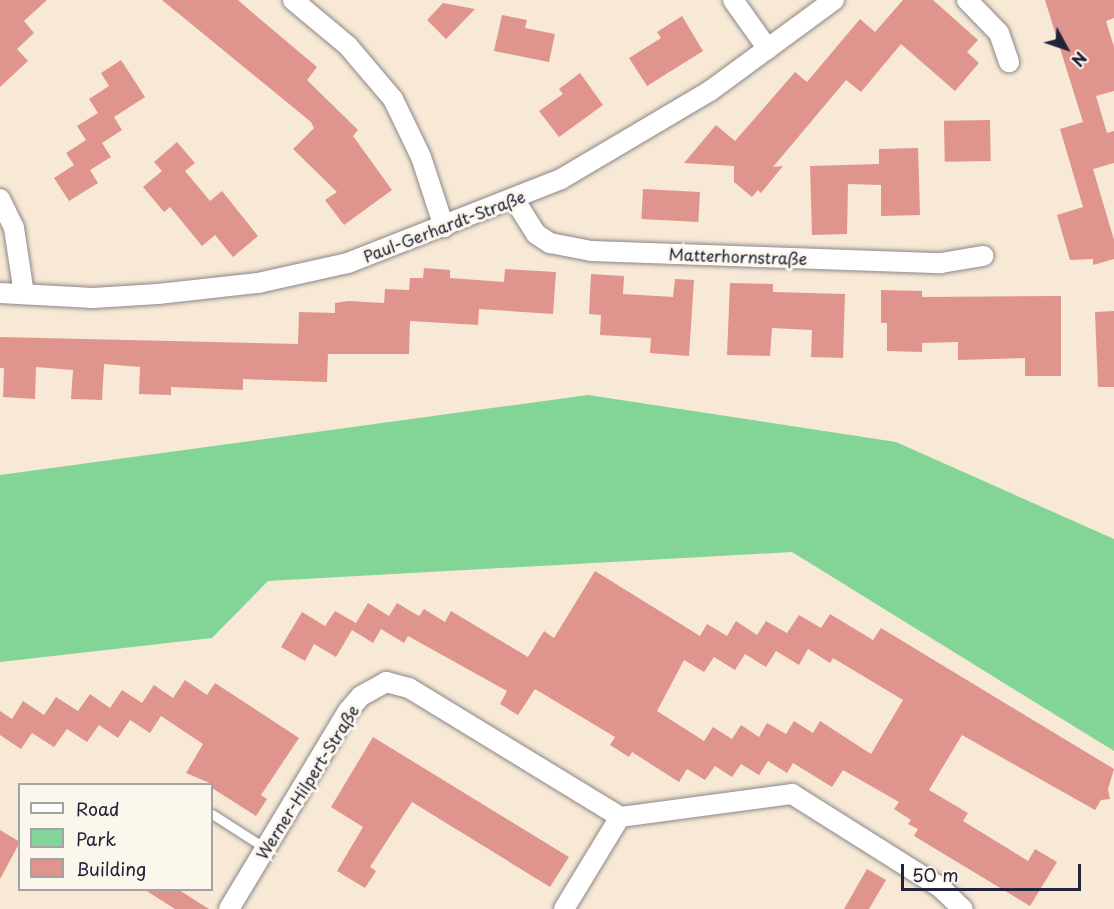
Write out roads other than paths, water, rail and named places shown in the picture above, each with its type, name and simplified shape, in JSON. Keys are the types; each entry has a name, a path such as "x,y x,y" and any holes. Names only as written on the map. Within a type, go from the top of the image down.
{"street":[{"path":"293,0 348,46 393,99 421,157 444,227"},
{"path":"734,0 768,50"},
{"name":"Paul-Gerhardt-Straße","path":"0,294 93,298 258,283 348,263 561,179 647,131 768,50 834,0"},
{"path":"967,0 999,33 1009,62"},
{"path":"0,199 14,228 24,294"},
{"name":"Matterhornstraße","path":"514,199 536,234 550,243 591,251 941,263 983,256"},
{"name":"Werner-Hilpert-Straße","path":"229,909 348,711 361,696 386,682 410,688 620,817"},
{"path":"564,909 620,817 792,794 941,888 963,909"}],"lane":[{"path":"213,815 265,848"}]}
